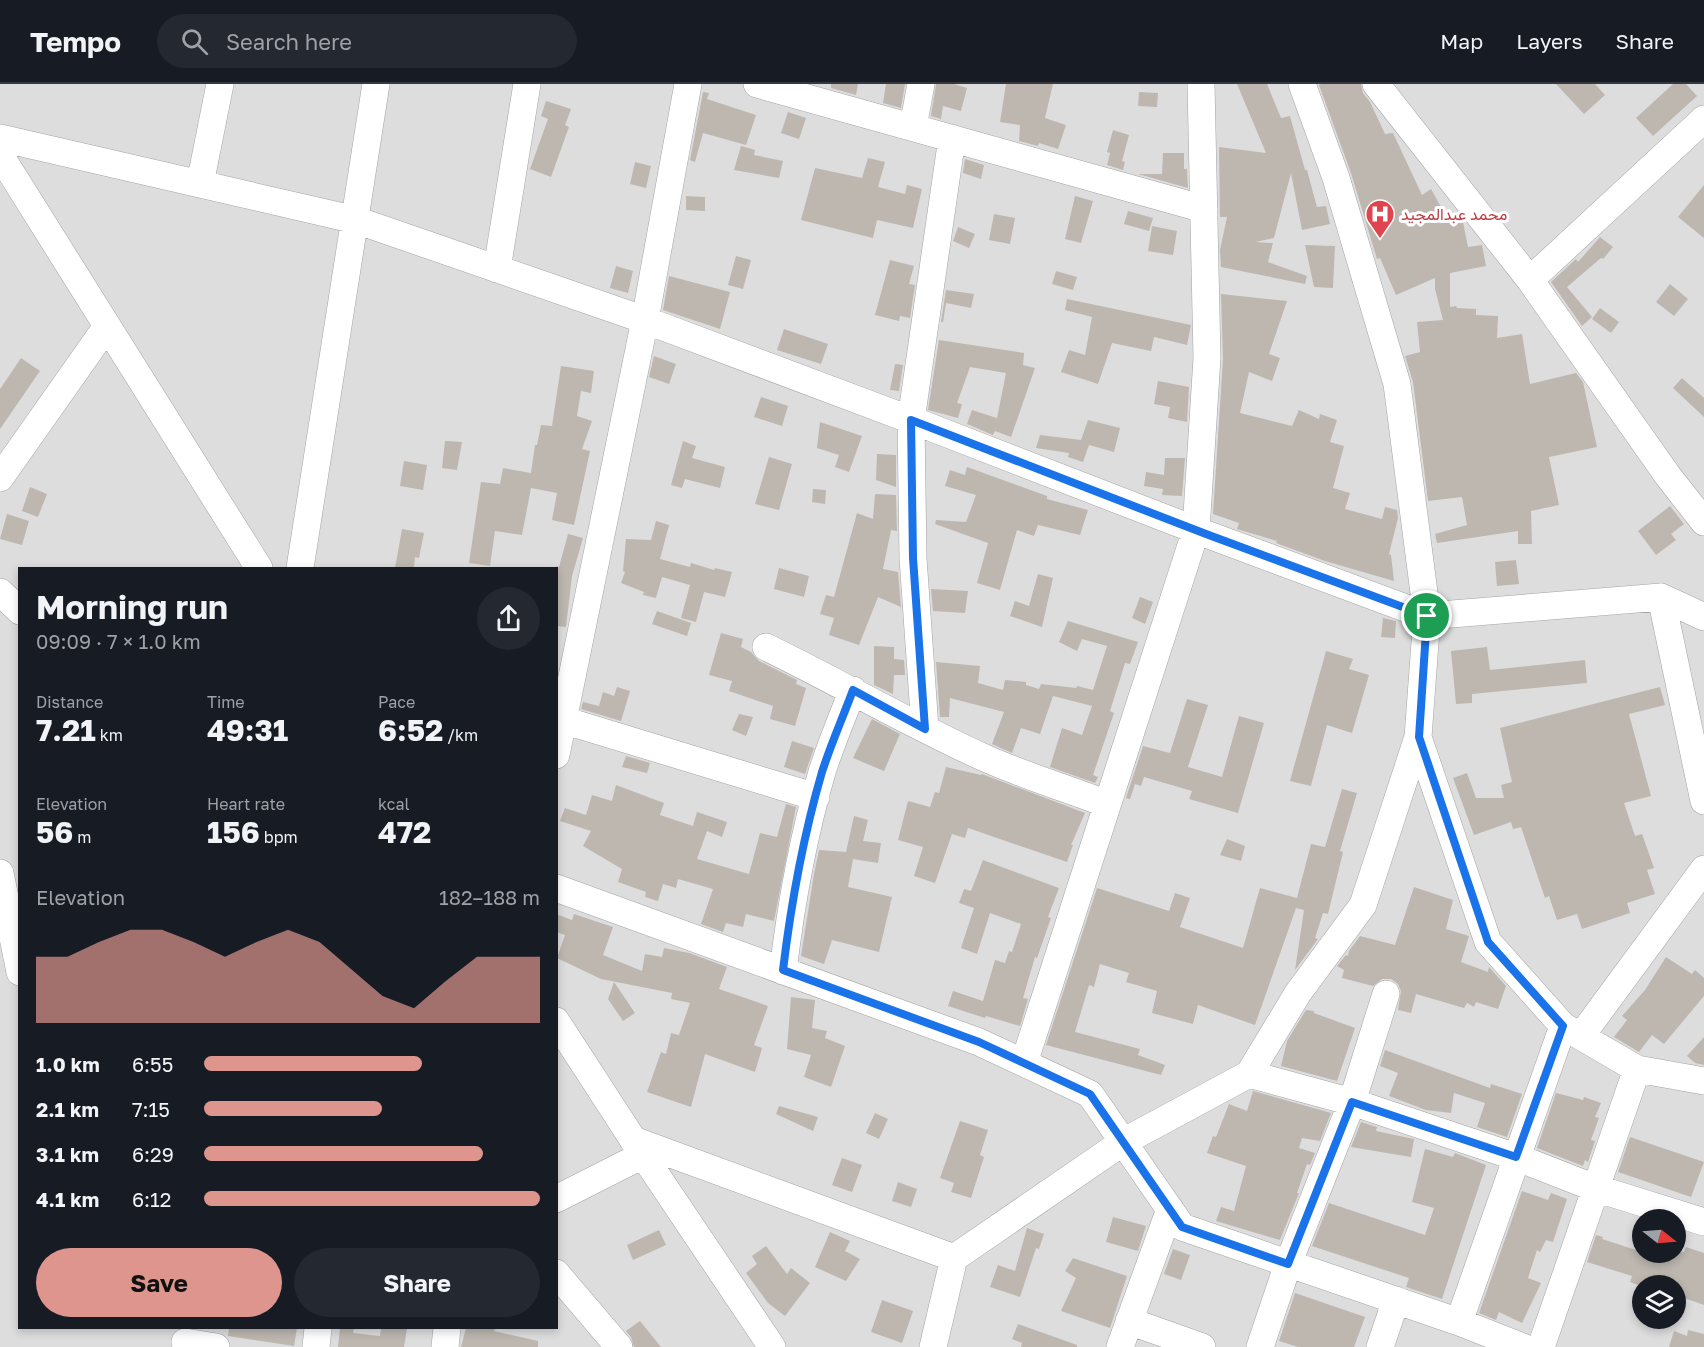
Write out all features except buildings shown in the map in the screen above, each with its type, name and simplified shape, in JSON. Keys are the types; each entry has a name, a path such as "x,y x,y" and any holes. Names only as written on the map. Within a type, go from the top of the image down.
{"street":[{"path":"200,184 219,84"},
{"path":"300,567 376,84"},
{"path":"496,269 527,84"},
{"path":"558,745 645,320 688,84"},
{"path":"758,84 1204,208"},
{"path":"913,127 921,84"},
{"path":"1024,1063 1196,530 1207,358 1201,84"},
{"path":"1376,84 1530,280 1668,476 1704,522"},
{"path":"933,1347 954,1258 1123,1142 1249,1074 1298,993 1363,905 1419,737 1427,616 1397,384 1335,178 1304,85"},
{"path":"1530,280 1704,119"},
{"path":"0,138 356,220 645,320 1427,616 1661,597 1704,617"},
{"path":"925,729 913,558 911,420 952,138"},
{"path":"0,155 258,567"},
{"path":"0,478 107,326"},
{"path":"0,592 18,609"},
{"path":"1661,597 1704,801"},
{"path":"766,647 988,759 1107,804"},
{"path":"783,970 790,913 822,771 853,690"},
{"path":"563,720 816,797"},
{"path":"1419,737 1488,942 1572,1031 1637,1069 1704,1081"},
{"path":"1458,1322 1516,1157 1572,1031 1704,869"},
{"path":"0,873 18,962"},
{"path":"558,889 979,1042 1090,1094 1182,1227 1396,1300 1522,1347"},
{"path":"1260,1347 1288,1264 1352,1102 1386,994"},
{"path":"558,1024 772,1347"},
{"path":"1541,1347 1637,1069"},
{"path":"1249,1074 1352,1102 1516,1157 1595,1188 1704,1222"},
{"path":"558,1198 638,1148"},
{"path":"638,1148 954,1258"},
{"path":"1120,1347 1170,1209"},
{"path":"558,1275 619,1347"},
{"path":"1380,1347 1396,1300"},
{"path":"1129,1322 1202,1347"},
{"path":"316,1347 318,1329"},
{"path":"445,1347 447,1329"},
{"path":"185,1339 216,1347"}],"shaded area":[{"path":"0,84 1704,84 1704,1347 0,1347"}],"place":[{"name":"محمد عبدالمجيد","path":"1380,240"}],"route":[{"path":"911,420 1206,534 1427,616 1419,737 1488,942 1563,1026 1516,1157 1352,1102 1288,1264 1182,1227 1090,1094 979,1042 783,970 790,913 822,771 853,690 925,729 913,558 911,420"}]}
